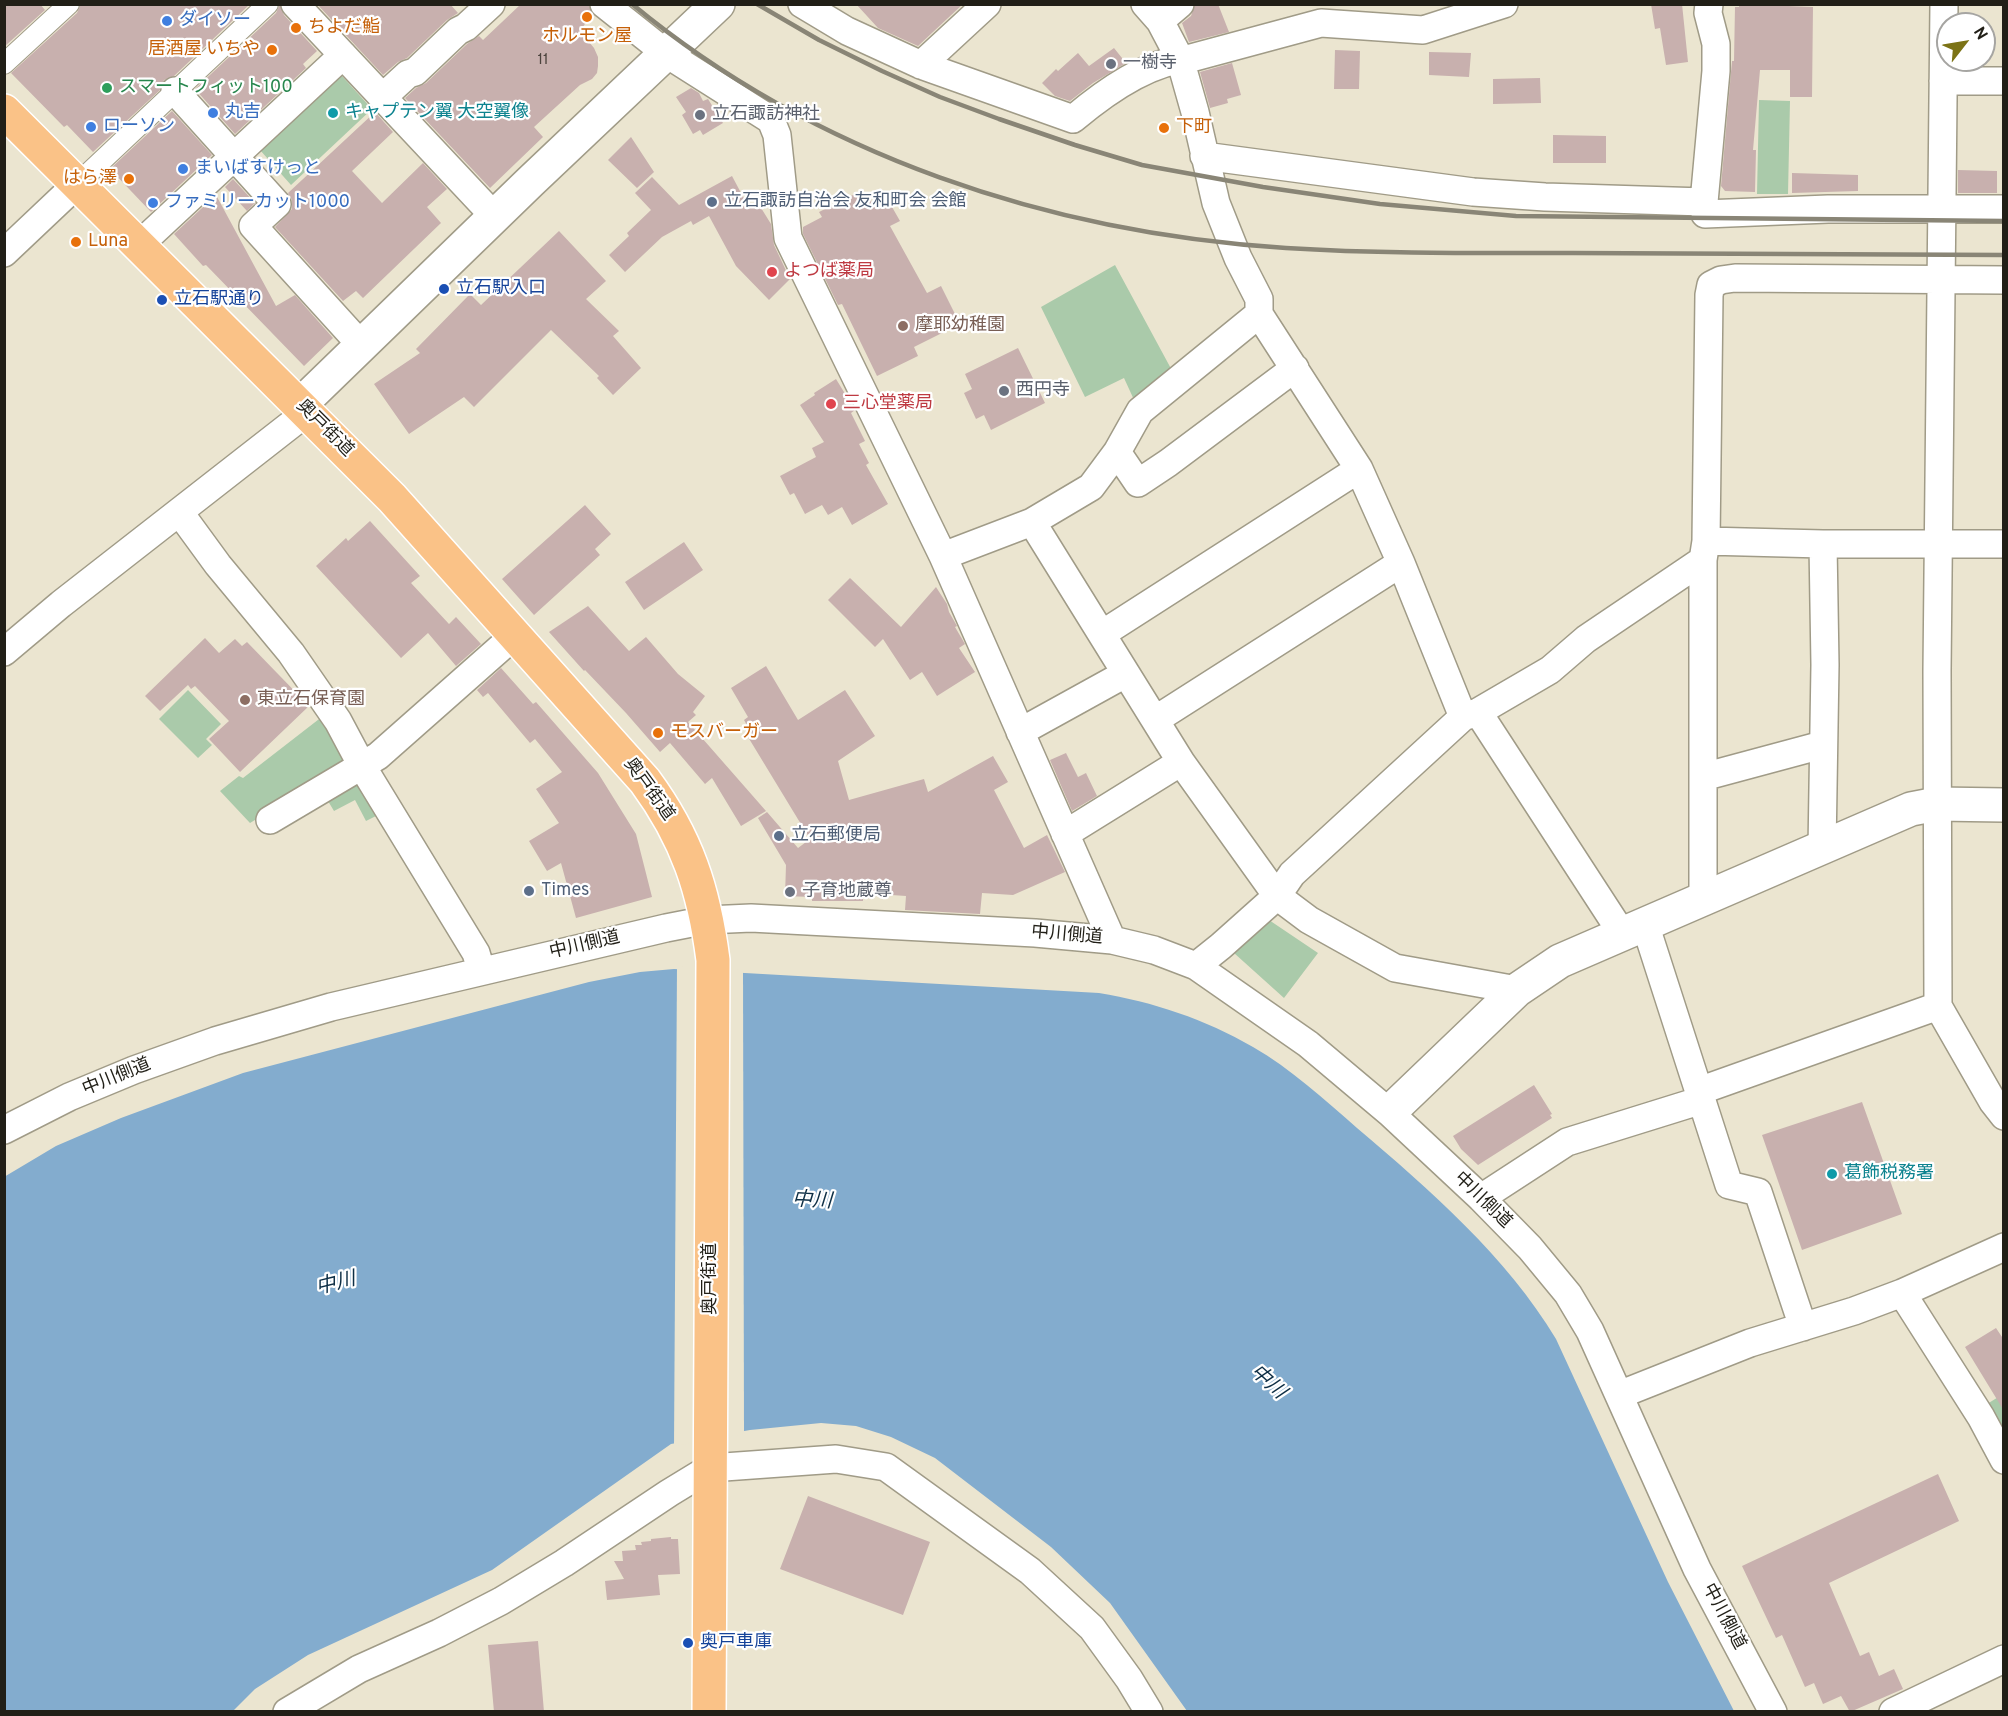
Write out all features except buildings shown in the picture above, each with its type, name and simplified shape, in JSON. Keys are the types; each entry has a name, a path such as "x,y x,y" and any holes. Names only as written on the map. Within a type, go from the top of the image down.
{"main road":[{"name":"奥戸街道","path":"4,111 392,498 645,781 682,842 700,888 713,960 709,1712"}],"street":[{"path":"4,64 69,4"},
{"path":"4,253 268,4"},
{"path":"295,4 495,217"},
{"path":"383,97 408,74 415,72 490,4"},
{"path":"604,4 667,54 771,120 777,135 788,238 943,556 1112,940"},
{"path":"4,652 61,604 180,513 304,409 362,346 718,4"},
{"path":"802,4 847,31 921,65 1072,119 1105,93 1170,60 1191,58 1321,23 1424,30 1475,9 1504,4"},
{"path":"921,65 987,4"},
{"path":"1704,208 1716,71 1716,44 1708,4"},
{"path":"1944,4 1936,804 1938,1006 1993,1102 2004,1116"},
{"path":"1161,10 1180,59 1216,203 1238,258 1259,299 1259,314 1359,469 1470,715 1634,929 1701,1095 1729,1185 1758,1192 1803,1327"},
{"path":"139,245 343,54"},
{"path":"1943,81 2004,81"},
{"path":"175,91 278,204 253,226 362,346"},
{"path":"1204,156 1473,192 1704,208 2004,209"},
{"path":"1703,900 1708,314 1711,285 1721,280 1735,278 2004,280"},
{"path":"943,556 1032,522 1092,487 1117,452 1140,411 1259,314"},
{"path":"1117,452 1138,483 1295,368"},
{"path":"1102,634 1359,469"},
{"path":"180,513 218,565 291,653 338,721 362,766 476,953 482,970"},
{"path":"1032,522 1181,762 1277,896 1310,920 1395,968 1517,990"},
{"path":"1196,966 1277,896 1292,874 1470,715 1550,670 1586,639 1705,551 1823,544 2004,544"},
{"path":"1822,849 1825,665 1823,544"},
{"path":"1155,720 1401,563"},
{"path":"270,820 378,756 515,635"},
{"path":"1020,732 1125,674"},
{"path":"1703,777 1822,745"},
{"path":"1065,834 1181,762"},
{"path":"1394,1109 1517,990 1560,962 1911,809 1936,804 2004,805"},
{"name":"中川側道","path":"4,1130 69,1097 134,1070 215,1041 332,1006 707,920 751,918 1035,933 1112,940 1154,950 1196,966 1308,1044 1394,1109 1530,1248 1568,1294 1590,1331 1697,1569 1773,1712"},
{"path":"1481,1198 1567,1142 1701,1095 1938,1006"},
{"path":"1619,1395 1750,1343 1902,1293 2004,1247"},
{"path":"1902,1293 1981,1417 2004,1461"},
{"path":"287,1712 359,1669 439,1633 501,1601 564,1563 669,1493 710,1462 815,1459 836,1459 886,1467 1030,1571 1092,1628 1129,1679 1149,1712"},
{"path":"1893,1712 2004,1659"}],"green space":[{"path":"341,75 372,109 291,185 260,150"},
{"path":"1759,100 1790,101 1788,194 1757,194"},
{"path":"1115,265 1175,376 1135,402 1124,378 1085,397 1041,307"},
{"path":"188,690 221,724 206,739 212,745 198,758 159,719"},
{"path":"323,716 347,758 345,765 250,823 220,791 239,776 243,778"},
{"path":"357,785 364,786 380,814 366,821 355,800 334,811 328,801"},
{"path":"1269,920 1318,953 1284,998 1234,953"},
{"path":"2003,1394 2003,1440 1984,1406"}],"water":[{"name":"中川","path":"674,969 1099,993 1139,1001 1197,1020 1235,1037 1281,1065 1320,1095 1439,1200 1490,1252 1536,1309 1556,1339 1668,1582 1734,1711 1187,1711 1110,1603 1051,1547 935,1458 891,1437 856,1426 821,1423 750,1430 671,1444 492,1570 308,1655 255,1689 233,1711 5,1711 4,1177 56,1146 121,1118 243,1073 589,982 640,972"}],"pier":[{"path":"677,966 743,970 744,1434 674,1446"}],"railway":[{"path":"632,4 703,58 779,104 858,144 940,177 1024,204 1110,225 1198,239 1286,248 1358,251 2004,255"},
{"path":"757,4 819,40 882,71 940,97 999,119 1142,165 1263,187 1380,204 1516,216 2004,221"}],"place":[{"name":"ホルモン屋","path":"587,17"},
{"name":"ダイソー","path":"167,21"},
{"name":"ちよだ鮨","path":"296,28"},
{"name":"居酒屋 いちや","path":"272,50"},
{"name":"一樹寺","path":"1111,64"},
{"name":"スマートフィット100","path":"107,88"},
{"name":"丸吉","path":"213,113"},
{"name":"キャプテン翼 大空翼像","path":"333,113"},
{"name":"立石諏訪神社","path":"700,115"},
{"name":"ローソン","path":"91,127"},
{"name":"下町","path":"1164,128"},
{"name":"まいばすけっと","path":"183,169"},
{"name":"はら澤","path":"129,179"},
{"name":"立石諏訪自治会 友和町会 会館","path":"712,202"},
{"name":"ファミリーカット1000","path":"153,203"},
{"name":"Luna","path":"76,242"},
{"name":"よつば薬局","path":"772,272"},
{"name":"立石駅入口","path":"444,289"},
{"name":"立石駅通り","path":"162,300"},
{"name":"摩耶幼稚園","path":"903,326"},
{"name":"西円寺","path":"1004,391"},
{"name":"三心堂薬局","path":"831,404"},
{"name":"東立石保育園","path":"245,700"},
{"name":"モスバーガー","path":"658,733"},
{"name":"立石郵便局","path":"779,836"},
{"name":"Times","path":"529,891"},
{"name":"子育地蔵尊","path":"790,892"},
{"name":"葛飾税務署","path":"1832,1174"},
{"name":"奥戸車庫","path":"688,1643"}]}
